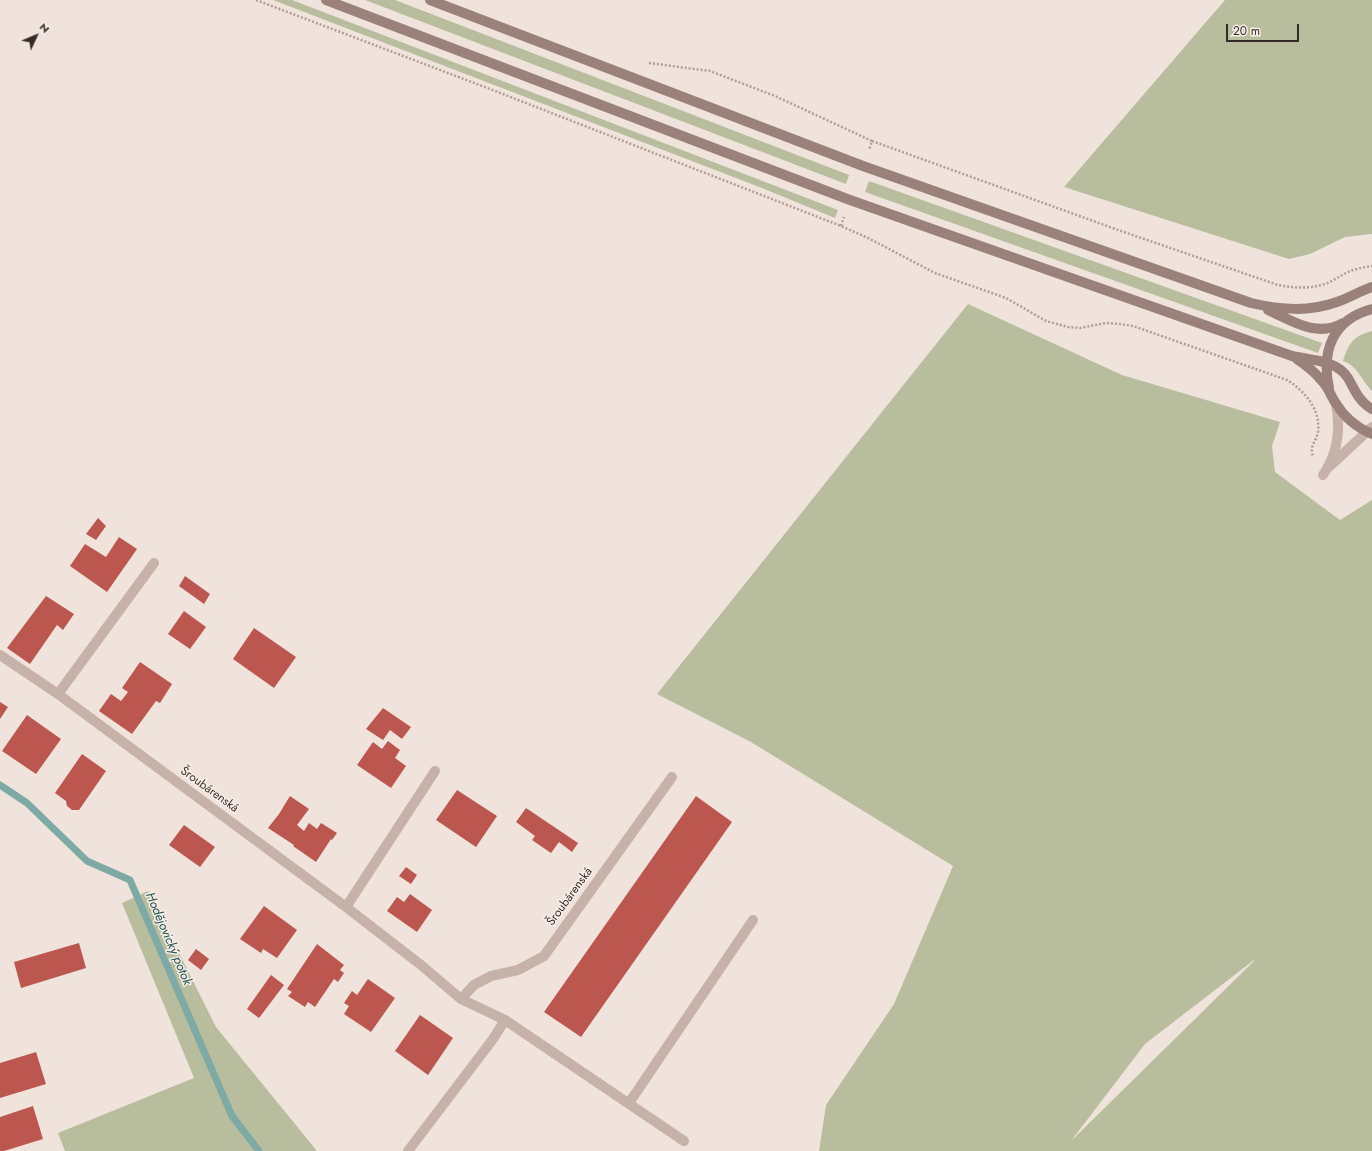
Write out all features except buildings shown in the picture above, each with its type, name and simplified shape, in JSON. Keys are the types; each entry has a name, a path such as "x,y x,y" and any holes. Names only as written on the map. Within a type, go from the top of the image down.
{"main road":[{"path":"326,0 850,200 1292,356 1335,366 1348,377 1355,393 1372,410"},
{"path":"430,0 863,166 1251,303 1270,308 1289,310 1308,309 1339,301 1372,287"},
{"path":"1251,303 1305,328 1316,329 1327,329 1360,313 1372,309"},
{"path":"1330,392 1326,363 1328,349 1333,337 1340,327 1349,319"},
{"path":"1292,356 1323,382 1345,416 1356,426 1370,431"}],"street":[{"path":"1325,472 1336,449 1339,435 1339,420 1336,404"},
{"path":"1325,472 1370,431"},
{"path":"58,694 154,563"},
{"name":"Šroubárenská","path":"0,655 58,694 346,907 421,965 461,999 505,1020 684,1141"},
{"path":"346,907 435,771"},
{"name":"Šroubárenská","path":"461,999 474,986 491,976 518,970 544,956 672,777"},
{"path":"628,1103 753,920"},
{"path":"408,1151 493,1039 505,1020"}],"path":[{"path":"256,0 505,94 841,226 868,238 935,273 1006,298 1046,321 1068,327 1080,328 1106,323 1133,326 1287,380 1304,392 1315,411 1318,422 1318,433 1312,446 1312,452 1313,456 1325,472"},
{"path":"872,141 1121,231 1278,285 1295,288 1312,286 1331,281 1353,271 1372,266"}],"green space":[{"path":"273,0 292,0 838,210 835,218 762,188"},
{"path":"365,0 395,0 849,175 846,184"},
{"path":"1225,0 1372,0 1372,234 1345,237 1310,254 1289,259 1064,187"},
{"path":"869,181 1322,343 1318,353 865,192"},
{"path":"968,304 1122,375 1280,422 1272,446 1275,472 1340,520 1372,500 1372,1151 819,1151 826,1105 894,1004 953,866 751,742 657,694","holes":["1254,961 1071,1141 1145,1044"]},
{"path":"1372,331 1372,391 1356,370 1348,363 1343,361 1347,349 1353,341 1360,335"},
{"path":"148,891 216,1027 317,1151 65,1151 58,1133 194,1078 122,903"}],"waterway":[{"name":"Hodějovický potok","path":"0,785 27,803 87,861 130,880 232,1116 259,1151"}]}
